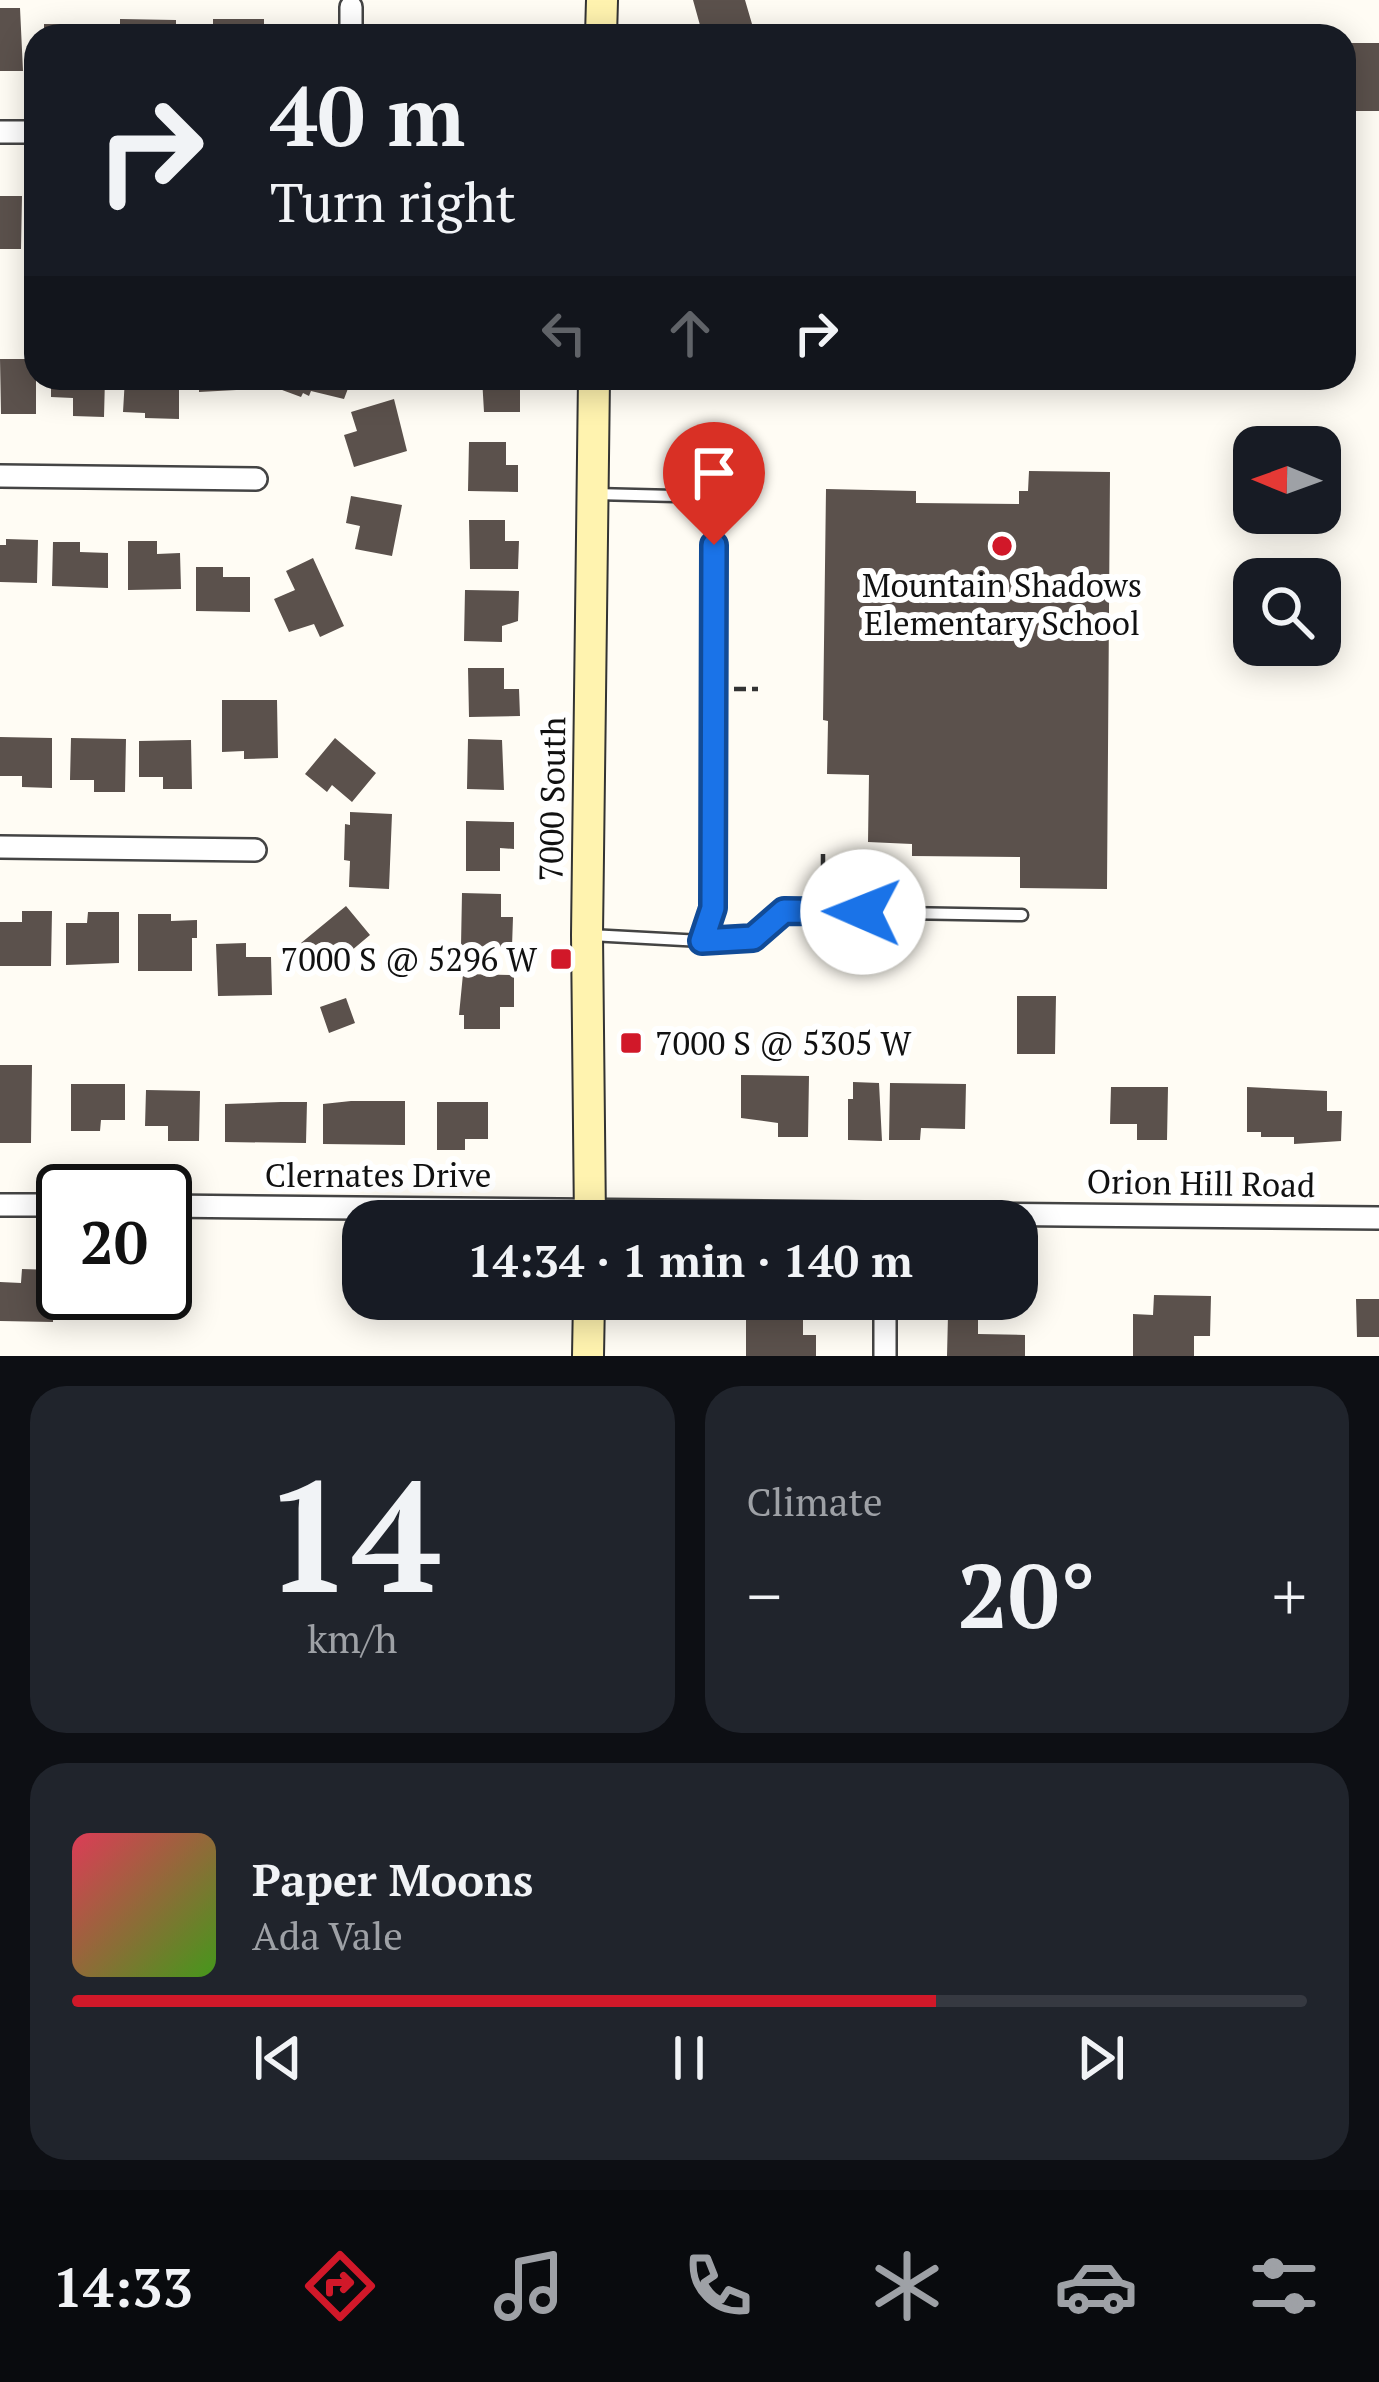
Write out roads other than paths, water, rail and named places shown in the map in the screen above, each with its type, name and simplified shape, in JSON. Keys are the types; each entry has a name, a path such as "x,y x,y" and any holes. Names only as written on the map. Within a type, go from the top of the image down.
{"street":[{"path":"351,24 352,7"},
{"name":"7000 South","path":"590,1200 586,934 594,390"},
{"path":"0,476 256,479"},
{"path":"0,847 255,850"},
{"path":"0,1204 36,1205"},
{"name":"Clernates Drive","path":"192,1207 342,1210"},
{"name":"Orion Hill Road","path":"1038,1218 1379,1219"},
{"path":"588,1356 589,1320"},
{"path":"885,1320 885,1356"}],"lane":[{"path":"592,494 715,497 713,908 702,941"},
{"path":"586,934 702,941 753,938 784,911 1022,915"}],"place":[{"name":"Mountain Shadows Elementary School","path":"1002,546"},
{"name":"7000 S @ 5296 W","path":"561,959"},
{"name":"7000 S @ 5305 W","path":"631,1043"}]}
